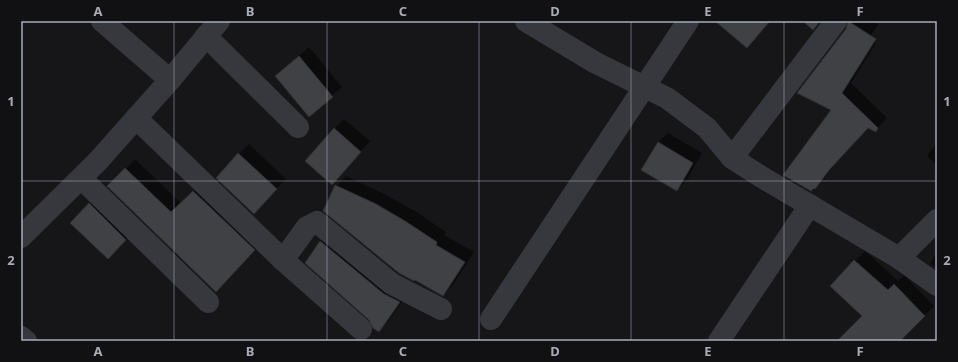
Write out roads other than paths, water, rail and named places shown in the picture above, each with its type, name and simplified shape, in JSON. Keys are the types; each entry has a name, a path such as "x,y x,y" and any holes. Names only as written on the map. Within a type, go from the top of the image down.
{"street":[{"path":"102,21 170,80"},
{"path":"526,21 596,63 667,98 707,128 732,158 899,258 937,285"},
{"path":"490,319 688,21"},
{"path":"732,158 836,21"},
{"path":"21,237 81,178 170,80 213,29 298,127"},
{"path":"136,118 283,260 361,329"},
{"path":"81,178 208,302"},
{"path":"719,341 810,205"},
{"path":"899,258 937,220"},
{"path":"283,260 307,228 317,222 392,284 441,309"},
{"path":"21,337 26,341"}]}
